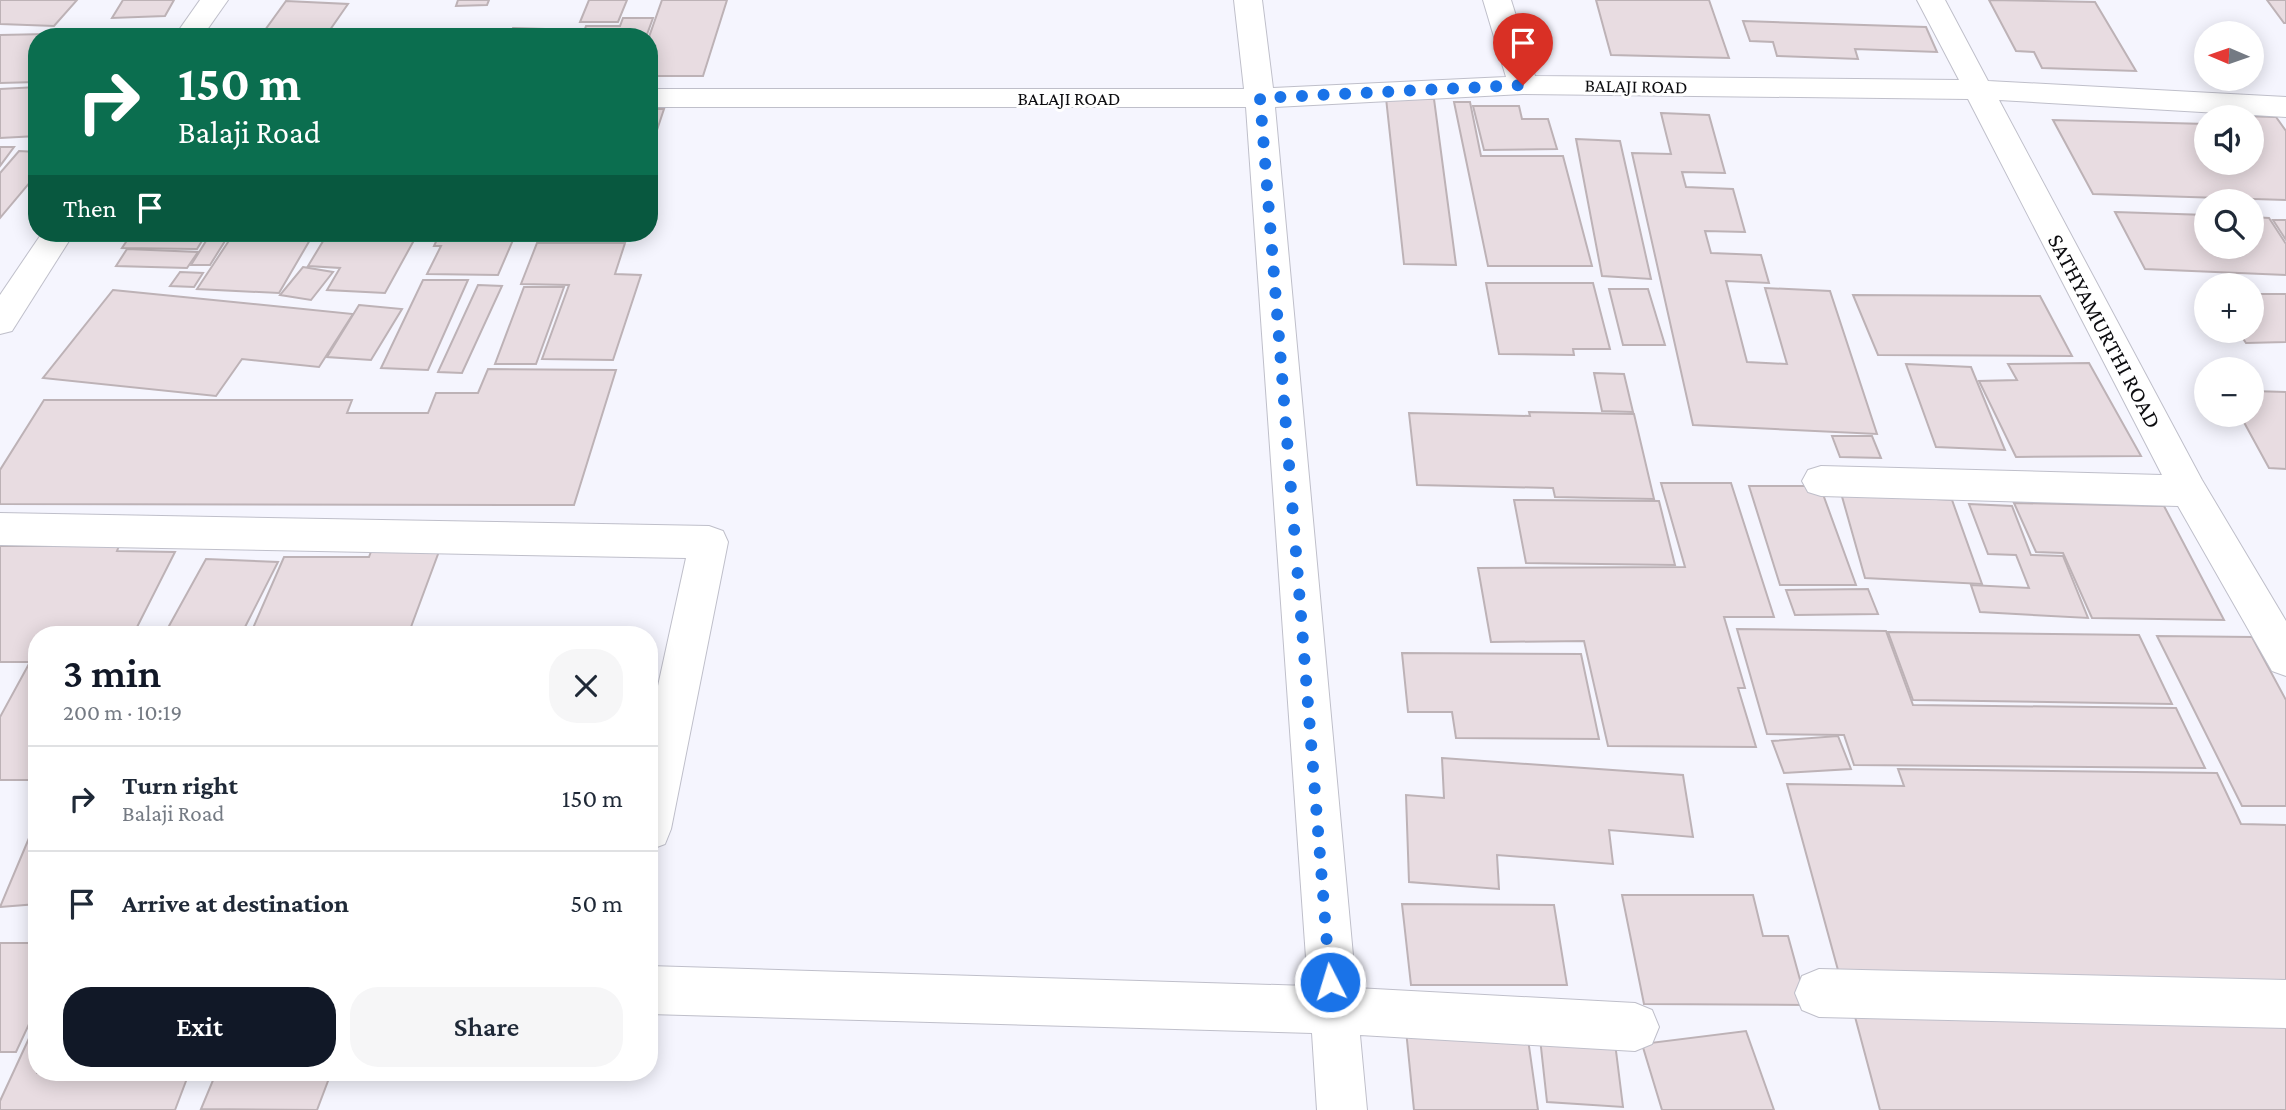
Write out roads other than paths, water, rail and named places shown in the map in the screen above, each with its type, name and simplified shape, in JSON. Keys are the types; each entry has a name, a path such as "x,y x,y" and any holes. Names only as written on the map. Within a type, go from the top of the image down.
{"street":[{"path":"194,28 214,0"},
{"path":"1248,0 1260,98 1342,1110"},
{"path":"1497,0 1523,85"},
{"name":"SATHYAMURTHI ROAD","path":"1931,0 2189,491 2286,658"},
{"name":"BALAJI ROAD","path":"658,98 1260,98 1523,85 1979,90 2286,107"},
{"path":"0,322 52,242"},
{"path":"1821,481 2189,491"},
{"path":"0,529 709,542 658,786"},
{"path":"658,990 1332,1010 1635,1027"},
{"path":"1819,993 2286,1003"}]}
